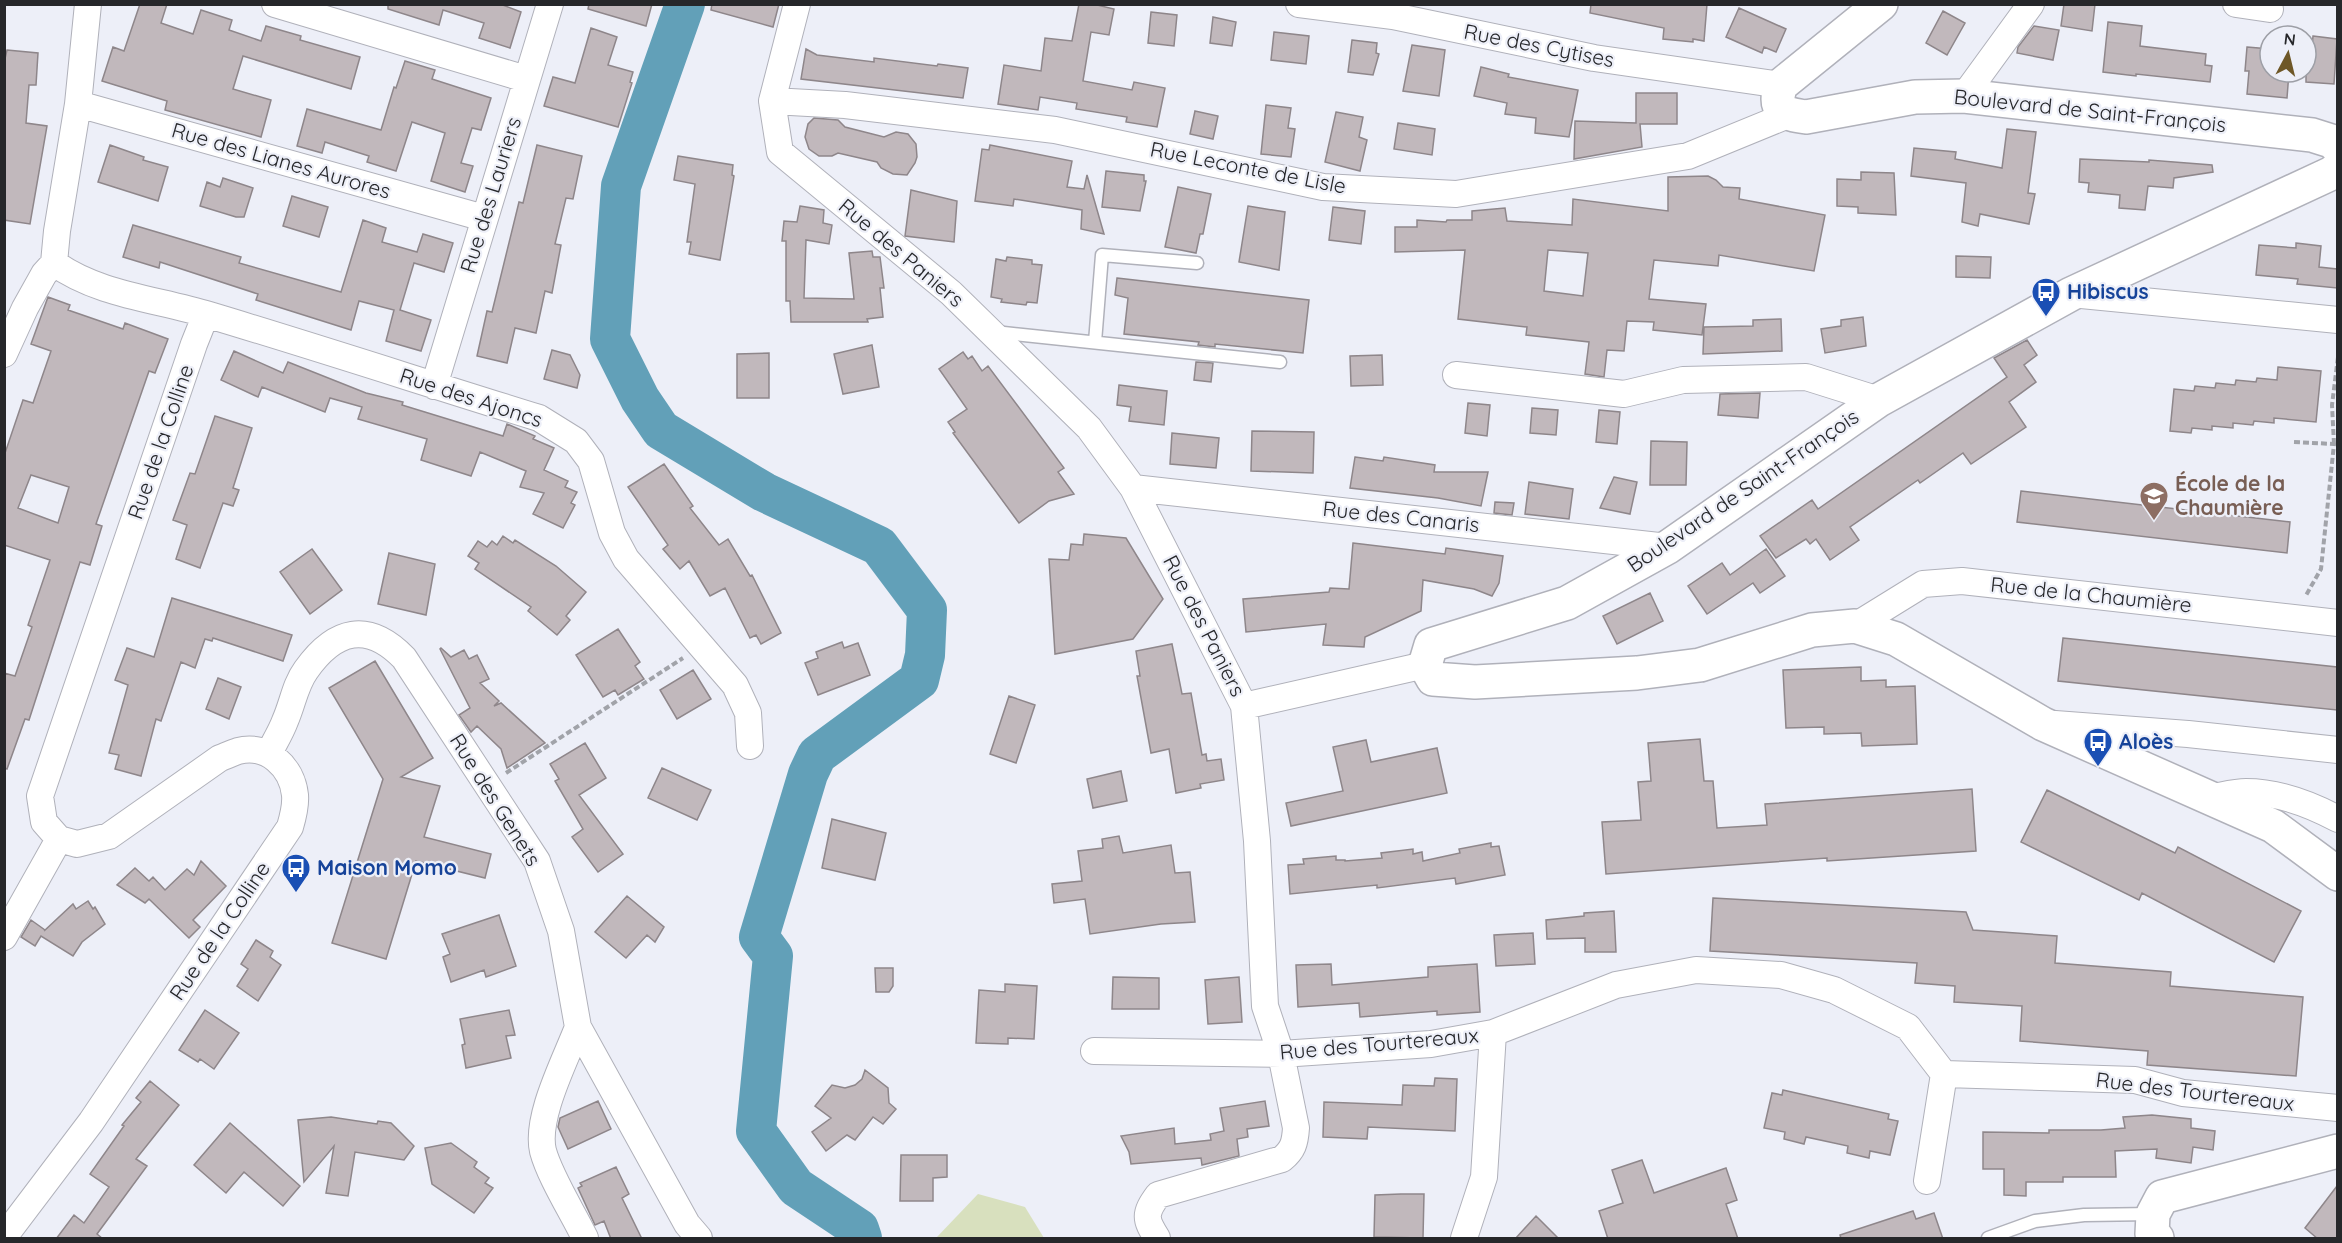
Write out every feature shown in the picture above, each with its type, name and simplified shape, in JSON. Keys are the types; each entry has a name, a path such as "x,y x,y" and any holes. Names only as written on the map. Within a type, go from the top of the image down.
{"main road":[{"path":"1784,100 1881,4"},
{"name":"Boulevard de Saint-François","path":"1784,100 1806,117 1915,97 1964,96 2312,135 2331,141 2337,147"},
{"name":"Boulevard de Saint-François","path":"1425,665 1431,645 1568,603 1668,547 1879,400 2071,294 2331,173 2337,168"},
{"path":"1425,665 1433,679 1475,682 1637,673 1700,665 1812,630 1855,626 1896,639 2043,724 2273,826 2337,874"},
{"path":"2155,1226 2162,1197 2337,1151"}],"street":[{"path":"4,354 25,308 44,274 54,263 57,231 78,104 88,4"},
{"path":"275,4 526,79"},
{"name":"Rue des Lauriers","path":"434,386 550,4"},
{"path":"772,101 797,4"},
{"name":"Rue des Cytises","path":"1299,4 1393,16 1784,100"},
{"path":"1964,96 2031,4"},
{"path":"2236,4 2270,9"},
{"name":"Rue Leconte de Lisle","path":"772,101 844,105 1055,130 1323,187 1456,194 1688,156 1784,100"},
{"name":"Rue des Paniers","path":"772,101 780,152 951,293 1089,428 1133,488 1244,706 1257,840 1265,1006 1281,1054 1296,1128 1295,1140 1291,1152 1282,1159 1158,1195 1148,1209 1148,1224 1157,1239"},
{"name":"Rue des Lianes Aurores","path":"78,104 484,218"},
{"name":"Rue des Ajoncs","path":"54,263 92,285 206,314 539,418 576,441 591,461 612,533 626,559 735,685 748,713 750,746"},
{"path":"2071,294 2337,320"},
{"name":"Rue de la Colline","path":"59,839 45,822 40,796 206,314"},
{"path":"1456,375 1624,394 1683,380 1806,376 1879,400"},
{"name":"Rue des Canaris","path":"1133,488 1668,547"},
{"name":"Rue de la Chaumière","path":"1855,626 1923,584 1962,581 2337,623"},
{"name":"Rue des Genets","path":"269,753 286,719 294,692 306,670 330,644 345,635 363,634 382,639 404,658 537,861 561,931 579,1027 687,1224 699,1239"},
{"path":"1244,706 1425,665"},
{"path":"2043,724 2188,734 2337,750"},
{"path":"4,937 59,839 77,844 109,836 220,758 240,750 269,753"},
{"name":"Rue de la Colline","path":"4,1238 91,1122 290,828 295,810 292,779 282,764 269,753"},
{"path":"2208,798 2245,792 2283,796 2322,810 2337,819"},
{"name":"Rue des Tourtereaux","path":"1094,1051 1281,1054 1431,1044 1493,1033 1616,985 1696,970 1781,975 1834,990 1908,1027 1944,1074 2135,1080 2183,1094 2337,1108"},
{"path":"579,1027 546,1110 542,1137 547,1162 585,1239"},
{"path":"1464,1239 1484,1177 1493,1033"},
{"path":"1927,1181 1944,1074"}],"lane":[{"path":"1095,342 1102,255 1197,262"},
{"path":"991,331 1280,362"},
{"path":"1988,1239 2035,1221 2084,1215 2155,1226"}],"path":[{"path":"2294,618 2321,569 2334,444 2332,405 2337,357"},
{"path":"2294,442 2334,444"},
{"path":"486,785 702,647"}],"green space":[{"path":"978,1194 1025,1207 1044,1238 936,1238"}],"building":[{"path":"140,4 167,4 161,23 193,34 201,10 232,20 229,30 261,41 266,26 301,36 300,40 360,57 351,89 243,56 233,89 271,100 261,137 165,110 167,101 102,81 113,47 124,51"},
{"path":"388,4 500,4 521,12 510,48 479,38 484,23 443,10 439,25 388,9"},
{"path":"589,4 652,4 646,26 588,9"},
{"path":"712,4 779,4 773,27 711,10"},
{"path":"1079,4 1093,4 1114,9 1109,35 1091,32 1083,81 1132,90 1134,82 1165,88 1157,127 1126,122 1127,117 1076,109 1077,103 1040,97 1038,110 998,104 1004,65 1041,71 1045,38 1072,41"},
{"path":"1591,4 1707,4 1704,41 1663,39 1664,28 1590,13"},
{"path":"2064,4 2095,4 2092,31 2061,26"},
{"path":"1739,8 1786,29 1776,52 1764,47 1762,53 1726,37"},
{"path":"1943,11 1965,23 1947,55 1926,43"},
{"path":"1151,12 1177,15 1174,46 1148,43"},
{"path":"1213,17 1236,22 1232,46 1210,43"},
{"path":"2108,22 2142,26 2140,46 2206,54 2205,65 2212,66 2210,82 2103,72"},
{"path":"2034,26 2059,30 2053,60 2017,53 2018,47"},
{"path":"591,28 617,37 608,65 633,72 630,82 632,83 618,127 544,106 553,77 575,83"},
{"path":"1274,32 1309,36 1306,64 1271,60"},
{"path":"2318,37 2337,39 2334,84 2318,83"},
{"path":"1352,40 1377,43 1376,53 1379,54 1373,75 1348,72"},
{"path":"1412,45 1445,50 1439,96 1403,91"},
{"path":"2247,47 2258,48 2258,84 2288,84 2287,98 2247,94 2249,71 2245,71"},
{"path":"806,49 817,55 874,62 874,58 968,68 963,98 801,79"},
{"path":"7,50 38,53 36,85 29,85 26,123 47,126 30,224 4,220 4,63"},
{"path":"405,61 435,70 432,79 491,98 481,130 472,128 461,163 473,166 465,192 431,181 445,133 412,122 396,171 367,162 369,156 325,142 322,153 297,146 307,109 381,130 394,87 396,88"},
{"path":"1481,67 1509,74 1508,77 1578,90 1569,137 1535,133 1536,118 1505,114 1507,103 1474,96"},
{"path":"1636,93 1677,93 1677,124 1640,124 1642,147 1574,159 1575,121 1636,123"},
{"path":"1266,105 1291,108 1288,128 1295,129 1291,157 1261,154"},
{"path":"1195,111 1218,116 1213,139 1190,134"},
{"path":"1336,112 1363,117 1359,137 1367,140 1360,171 1325,162"},
{"path":"814,118 838,120 845,127 884,137 896,132 908,134 916,144 915,163 907,175 893,174 881,168 877,162 838,153 832,156 819,156 809,149 805,137 808,124"},
{"path":"1398,123 1435,129 1432,155 1394,149"},
{"path":"2007,129 2036,132 2028,193 2035,194 2029,224 1980,214 1978,226 1962,222 1966,183 1911,176 1914,148 1956,152 1955,159 2002,168"},
{"path":"110,145 144,157 143,160 168,167 158,201 98,182"},
{"path":"537,145 582,156 573,199 566,198 555,244 561,245 552,293 545,291 536,333 515,328 507,363 477,356 487,311 492,312 519,202 523,203"},
{"path":"990,145 1072,161 1067,187 1084,189 1087,175 1104,234 1081,229 1082,210 1014,199 1013,206 975,201 982,149 989,150"},
{"path":"678,156 733,165 732,175 734,176 720,260 689,254 691,242 687,242 695,184 674,180"},
{"path":"2080,159 2149,162 2149,160 2212,165 2213,172 2174,178 2173,188 2148,186 2145,210 2119,208 2120,195 2088,192 2089,183 2079,182"},
{"path":"1106,171 1144,175 1144,181 1146,181 1140,211 1102,207"},
{"path":"1861,172 1894,173 1896,215 1858,213 1858,207 1837,206 1837,179 1861,180"},
{"path":"1708,176 1723,187 1740,188 1739,199 1825,215 1814,271 1719,255 1718,266 1654,260 1649,299 1706,304 1702,335 1653,330 1654,322 1627,321 1624,351 1607,350 1604,377 1585,374 1589,342 1526,335 1527,327 1458,319 1465,250 1395,252 1395,227 1417,227 1417,220 1446,222 1447,220 1472,220 1472,211 1505,208 1507,221 1572,225 1573,199 1668,211 1668,177","holes":["1548,250 1588,253 1583,296 1544,291"]},
{"path":"223,178 253,188 244,217 236,217 200,206 207,182 220,187"},
{"path":"1178,187 1211,194 1203,234 1200,234 1196,253 1165,247"},
{"path":"911,190 957,201 954,242 905,236"},
{"path":"292,196 328,207 319,237 283,226"},
{"path":"800,206 824,210 823,223 832,225 829,244 806,240 804,298 854,299 849,253 872,251 873,257 880,257 884,288 880,288 883,317 867,319 868,322 791,322 790,301 786,301 786,241 782,241 784,221 797,222"},
{"path":"1248,206 1285,212 1279,270 1239,262"},
{"path":"1333,207 1365,211 1361,244 1329,240"},
{"path":"363,220 386,228 382,242 417,252 423,234 453,243 444,272 414,263 400,310 431,320 421,351 386,341 394,310 359,301 351,330 256,300 258,294 160,262 159,268 123,257 133,225 241,257 239,263 341,292"},
{"path":"2296,243 2321,246 2319,267 2337,269 2337,288 2297,284 2298,279 2256,275 2259,245 2296,248"},
{"path":"1956,256 1991,257 1990,278 1956,277"},
{"path":"1007,257 1032,260 1032,264 1042,265 1037,303 1027,302 1026,305 1001,302 1002,299 991,297 996,259 1006,261"},
{"path":"1117,278 1309,300 1303,353 1215,344 1215,347 1198,345 1199,342 1124,334 1128,298 1115,295"},
{"path":"48,297 70,305 68,310 123,329 125,323 168,339 155,373 149,371 96,524 102,526 90,565 80,562 29,720 25,719 7,769 4,768 4,673 15,676 32,627 28,625 50,560 4,545 4,456 23,400 33,403 51,351 31,344","holes":["31,475 69,487 58,523 18,508"]},
{"path":"1863,317 1866,346 1825,353 1821,329 1841,326 1841,320"},
{"path":"1781,319 1782,351 1703,354 1704,327 1753,326 1753,320"},
{"path":"2027,340 2037,355 2024,365 2036,382 2009,402 2026,427 1971,464 1963,453 1920,483 1918,480 1850,527 1859,540 1830,560 1816,539 1810,544 1806,539 1776,558 1760,536 1812,500 1818,509 2007,377 1994,358"},
{"path":"872,345 879,387 843,394 834,354"},
{"path":"552,350 570,355 580,375 577,388 544,379"},
{"path":"234,351 283,373 288,362 366,393 403,402 402,405 503,436 507,424 535,436 533,439 554,448 544,470 568,481 565,487 577,492 571,503 575,505 563,528 533,514 544,493 520,487 526,471 480,452 471,476 421,460 427,439 358,419 362,407 330,398 325,412 262,387 258,397 221,380"},
{"path":"963,352 968,359 972,356 982,371 988,366 1064,468 1058,472 1074,494 1049,501 1019,523 953,433 955,432 948,422 967,409 939,369"},
{"path":"769,353 769,398 737,398 737,354"},
{"path":"1382,355 1383,385 1351,386 1350,356"},
{"path":"1196,362 1213,363 1211,382 1194,380"},
{"path":"2278,367 2321,371 2316,422 2274,418 2274,423 2254,421 2253,425 2233,423 2233,428 2212,426 2212,430 2192,428 2191,433 2170,431 2174,389 2194,391 2195,386 2215,388 2216,383 2235,385 2236,380 2256,382 2257,378 2277,380"},
{"path":"1119,385 1167,391 1164,425 1129,421 1131,407 1117,405"},
{"path":"1760,393 1758,418 1718,415 1720,394"},
{"path":"1468,403 1490,405 1487,436 1465,433"},
{"path":"1532,408 1558,410 1556,435 1530,433"},
{"path":"1599,410 1620,412 1617,444 1596,442"},
{"path":"215,416 252,428 233,488 239,490 233,506 223,503 200,568 176,559 187,525 173,520 190,473 195,474"},
{"path":"1252,431 1314,432 1313,473 1251,471"},
{"path":"1172,433 1219,438 1216,468 1170,464"},
{"path":"1651,441 1687,442 1686,485 1650,485"},
{"path":"1355,457 1383,461 1384,457 1435,465 1434,472 1488,472 1481,506 1438,498 1350,488"},
{"path":"664,464 693,506 690,508 719,545 728,539 750,576 752,575 781,633 761,644 756,635 750,638 725,588 710,596 689,561 680,569 663,549 668,545 628,487"},
{"path":"1614,477 1637,482 1630,514 1600,508"},
{"path":"1529,482 1573,489 1569,519 1525,514"},
{"name":"École de la Chaumière","path":"2021,491 2290,522 2287,553 2017,522"},
{"path":"1495,502 1514,503 1512,515 1494,513"},
{"path":"1084,534 1126,538 1163,599 1133,639 1055,654 1049,559 1069,560 1071,544 1083,545"},
{"path":"503,536 513,543 515,540 556,566 586,592 566,616 570,620 557,635 528,611 531,607 475,569 479,563 468,556 478,541 487,547 492,541 497,545"},
{"path":"1353,543 1445,554 1446,548 1503,556 1499,583 1492,596 1474,589 1423,580 1421,611 1365,637 1364,647 1323,645 1326,624 1246,632 1243,599 1329,592 1330,588 1349,589"},
{"path":"312,549 342,590 310,614 280,572"},
{"path":"1766,549 1785,576 1760,593 1753,583 1707,614 1688,586 1722,563 1730,575"},
{"path":"389,553 435,564 426,615 378,604"},
{"path":"1650,593 1663,621 1617,644 1603,616"},
{"path":"172,598 292,635 283,661 213,638 212,641 205,639 195,668 181,662 161,721 156,719 141,776 115,769 119,755 109,753 128,685 115,680 127,648 154,657"},
{"path":"618,629 640,662 635,666 644,679 618,695 615,690 603,697 576,655"},
{"path":"2063,638 2337,667 2337,710 2058,681"},
{"path":"842,642 844,648 858,643 870,675 818,695 805,663 818,658 816,652"},
{"path":"1172,644 1182,694 1191,693 1202,755 1206,754 1207,761 1221,759 1224,780 1200,784 1201,788 1176,793 1169,749 1151,753 1137,676 1140,676 1136,651"},
{"path":"441,648 451,657 464,650 469,659 477,655 489,679 480,683 499,701 494,706 501,703 545,743 507,768 501,749 477,726 471,732 459,715 470,708"},
{"path":"375,661 433,758 401,777 440,786 424,837 491,854 485,878 416,861 386,959 332,943 383,779 329,688"},
{"path":"1861,667 1861,681 1886,680 1886,687 1915,686 1917,744 1862,746 1861,733 1824,734 1824,727 1786,728 1783,670"},
{"path":"693,670 711,699 677,719 660,690"},
{"path":"218,678 241,687 229,719 206,709"},
{"path":"1009,696 1035,705 1016,763 990,754"},
{"path":"1700,739 1704,781 1713,781 1717,828 1767,825 1765,804 1972,789 1976,851 1827,861 1827,858 1606,874 1602,822 1641,820 1638,782 1651,781 1648,743"},
{"path":"1366,740 1371,762 1437,748 1447,793 1291,826 1286,803 1343,791 1333,747"},
{"path":"585,743 606,778 579,795 623,854 598,872 572,837 583,829 555,781 559,779 550,764"},
{"path":"662,768 711,790 697,820 648,798"},
{"path":"1121,771 1127,801 1093,808 1087,779"},
{"path":"2047,790 2175,853 2178,847 2301,911 2274,962 2142,893 2139,900 2021,842"},
{"path":"832,819 886,833 875,880 822,868"},
{"path":"1119,836 1123,853 1171,845 1175,873 1190,872 1195,922 1161,924 1090,934 1085,899 1054,903 1052,884 1082,881 1078,851 1103,848 1102,839"},
{"path":"1491,843 1491,847 1499,846 1505,875 1456,884 1455,878 1377,888 1377,885 1290,894 1288,865 1304,864 1303,859 1336,856 1336,860 1345,861 1382,858 1381,853 1413,849 1413,854 1422,852 1423,861 1460,853 1459,849"},
{"path":"201,861 226,886 193,920 200,927 189,938 149,899 145,903 117,885 135,868 149,881 153,877 165,890 187,869 194,875"},
{"path":"627,896 664,927 655,942 647,935 626,958 595,932"},
{"path":"1713,898 1966,912 1973,930 2057,936 2055,963 2171,972 2170,986 2303,997 2296,1076 2147,1065 2148,1051 2020,1041 2022,1006 1954,1002 1955,986 1915,983 1917,963 1710,951"},
{"path":"88,901 93,909 95,907 105,924 82,942 73,956 41,936 35,946 21,937 31,920 44,931 73,904 76,909"},
{"path":"1614,911 1616,952 1585,952 1585,938 1547,939 1546,920 1584,916 1584,913"},
{"path":"499,915 516,966 486,977 484,970 451,982 443,957 450,954 442,934"},
{"path":"1533,933 1535,964 1496,966 1494,935"},
{"path":"256,940 273,951 270,957 281,965 258,1001 237,986 248,969 241,964"},
{"path":"1331,964 1332,985 1428,977 1428,967 1477,964 1480,1012 1437,1015 1437,1011 1360,1017 1359,1003 1298,1007 1296,965"},
{"path":"875,968 893,968 893,986 889,992 876,992"},
{"path":"1113,977 1159,978 1159,1009 1112,1009"},
{"path":"1239,977 1242,1022 1208,1024 1205,980"},
{"path":"1005,984 1037,986 1034,1039 1008,1038 1008,1044 976,1043 979,990 1005,992"},
{"path":"205,1010 239,1033 214,1069 200,1059 198,1062 179,1050"},
{"path":"509,1010 515,1035 506,1036 511,1058 466,1068 462,1045 465,1044 460,1019"},
{"path":"865,1070 888,1088 889,1103 896,1109 883,1124 873,1117 855,1140 847,1135 826,1151 812,1132 831,1118 815,1106 832,1085 845,1088 855,1085 862,1079"},
{"path":"1435,1078 1457,1079 1455,1131 1368,1127 1367,1139 1323,1137 1324,1102 1402,1105 1403,1085 1434,1086"},
{"path":"150,1081 179,1105 136,1159 147,1166 97,1234 103,1239 56,1239 74,1215 84,1223 109,1187 90,1174 124,1126 122,1125 141,1102 136,1098"},
{"path":"1783,1090 1889,1114 1888,1119 1898,1121 1890,1155 1870,1151 1869,1158 1847,1153 1848,1146 1806,1137 1804,1144 1784,1139 1785,1132 1764,1128 1772,1093 1782,1095"},
{"path":"598,1101 611,1129 568,1149 558,1127 560,1118"},
{"path":"1265,1101 1269,1126 1247,1129 1248,1137 1237,1139 1239,1156 1202,1165 1201,1158 1131,1164 1129,1152 1121,1136 1174,1128 1175,1144 1211,1140 1210,1134 1224,1131 1220,1108"},
{"path":"2152,1115 2191,1119 2191,1128 2215,1131 2213,1150 2193,1147 2191,1163 2156,1158 2157,1149 2115,1151 2116,1177 2063,1177 2063,1182 2026,1182 2026,1196 2004,1195 2004,1169 1983,1169 1983,1132 2049,1133 2049,1130 2125,1128 2123,1117"},
{"path":"331,1117 377,1124 378,1121 391,1123 414,1146 404,1160 355,1152 348,1196 326,1193 334,1146 304,1182 298,1120"},
{"path":"230,1123 300,1186 283,1206 244,1172 226,1193 194,1165"},
{"path":"451,1143 477,1162 474,1167 489,1178 485,1183 493,1188 474,1213 432,1184 425,1148"},
{"path":"901,1155 947,1155 947,1177 933,1178 933,1201 900,1201"},
{"path":"1642,1160 1654,1193 1726,1168 1737,1200 1726,1204 1738,1239 1608,1239 1599,1211 1623,1203 1612,1170"},
{"path":"616,1167 629,1194 622,1198 642,1239 611,1239 604,1221 595,1225 578,1188 582,1186 580,1183"},
{"path":"2337,1186 2337,1239 2318,1239 2305,1228"},
{"path":"1424,1194 1423,1238 1374,1237 1375,1195"},
{"path":"1913,1211 1916,1219 1934,1213 1943,1239 1841,1239 1840,1235"},
{"path":"1536,1216 1559,1239 1515,1239"}],"waterway":[{"path":"685,4 621,186 610,339 640,399 661,430 764,492 879,546 927,610 925,655 919,680 817,755 808,774 759,937 773,956 756,1131 796,1187 859,1229 862,1238"}],"place":[{"name":"Hibiscus","path":"2046,318"},
{"name":"École de la Chaumière","path":"2154,522"},
{"name":"Aloès","path":"2098,768"},
{"name":"Maison Momo","path":"296,894"}]}
